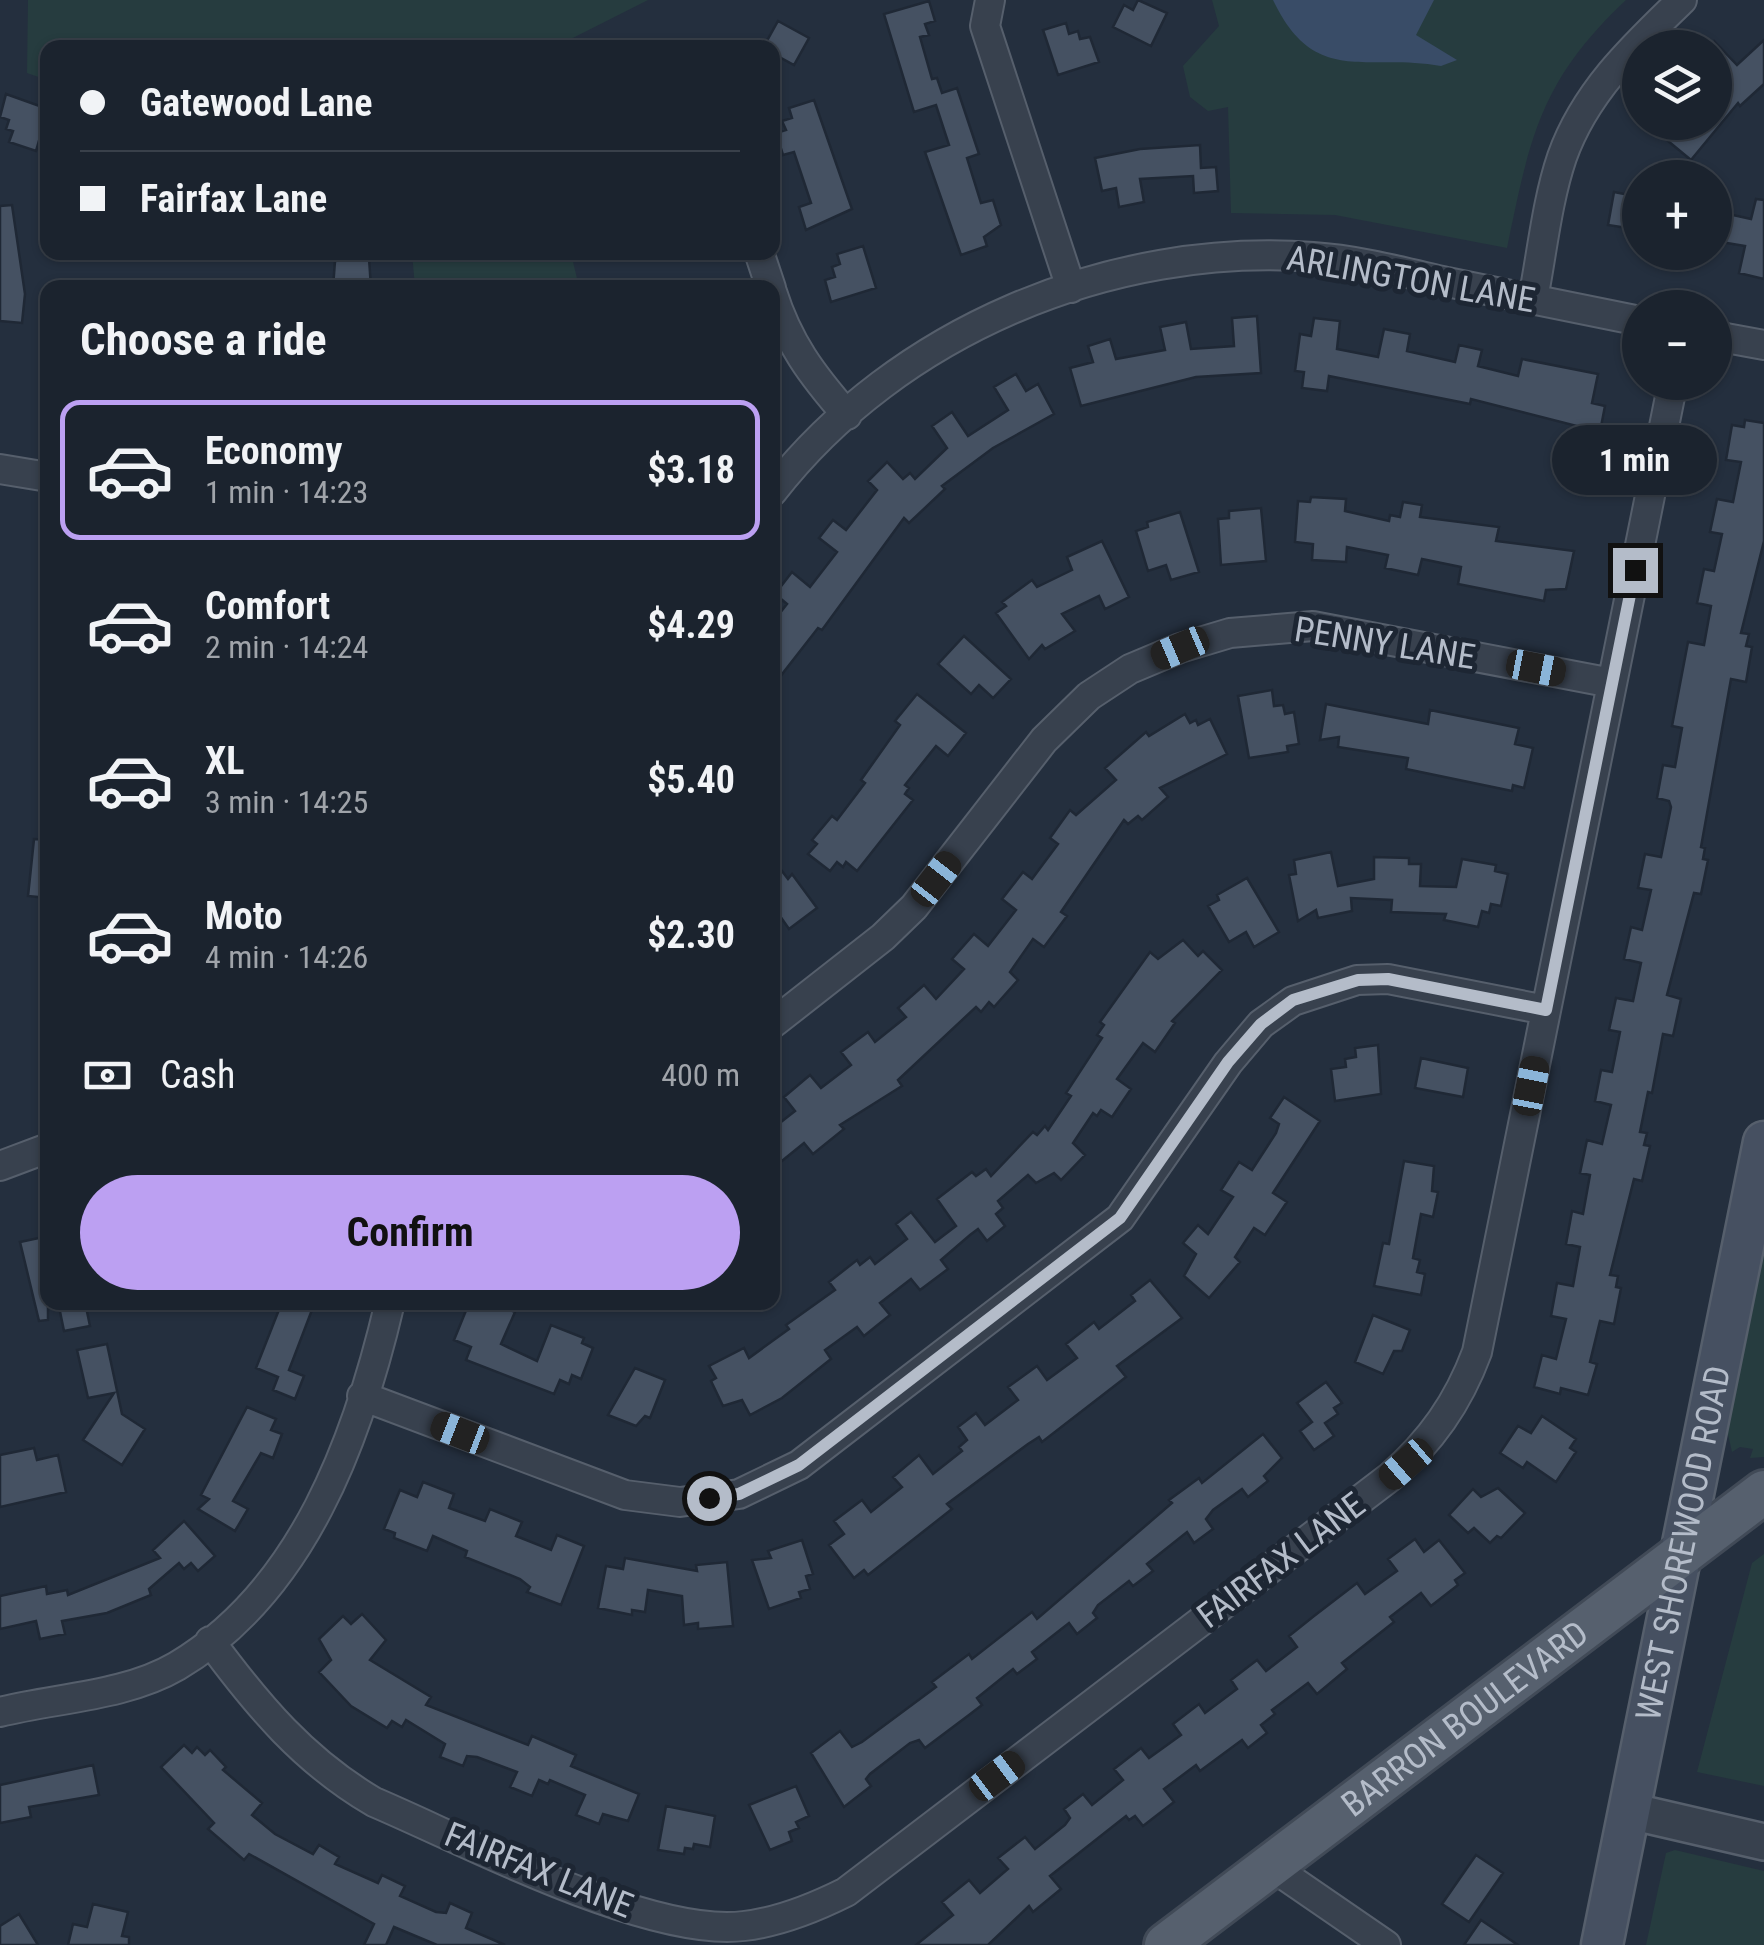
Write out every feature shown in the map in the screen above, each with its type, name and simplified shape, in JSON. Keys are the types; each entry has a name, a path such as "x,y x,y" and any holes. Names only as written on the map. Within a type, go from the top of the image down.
{"main road":[{"name":"WEST SHOREWOOD ROAD","path":"1602,1945 1764,1142"},
{"name":"BARRON BOULEVARD","path":"1166,1945 1764,1492"}],"street":[{"path":"990,0 985,26 1071,288"},
{"path":"1532,300 1561,159 1576,124 1625,55 1682,0"},
{"name":"ARLINGTON LANE","path":"780,484 847,415 906,366 1021,304 1127,270 1254,255 1359,263 1622,318"},
{"path":"780,312 792,346 847,415"},
{"path":"1732,339 1764,345"},
{"name":"FAIRFAX LANE","path":"210,1642 274,1724 338,1781 362,1795 693,1935 774,1920 846,1892 1422,1450 1465,1385 1477,1352 1669,400"},
{"path":"0,469 40,476"},
{"name":"PENNY LANE","path":"780,1018 883,938 914,907 1044,740 1090,696 1130,669 1180,648 1230,632 1313,626 1612,683"},
{"path":"362,1396 625,1494 680,1502 739,1494 799,1465 1120,1218 1228,1062 1261,1024 1293,1000 1358,980 1388,979 1546,1010"},
{"path":"0,1166 40,1151"},
{"path":"0,1712 112,1688 174,1668 241,1618 273,1584 304,1538 362,1396 388,1310"},
{"path":"1632,1801 1764,1826"},
{"path":"1632,1801 1764,1842"},
{"path":"1272,1866 1386,1945"}],"green space":[{"path":"28,0 648,0 569,40 40,40 40,78 27,73"},
{"path":"1212,0 1626,0 1574,57 1543,113 1523,174 1507,248 1335,215 1231,213 1228,107 1208,111 1190,97 1183,66 1219,26"},
{"path":"413,260 573,260 577,280 414,280"},
{"path":"1764,1240 1764,1457 1750,1458 1753,1449 1740,1447 1732,1452 1727,1430"},
{"path":"1764,1554 1764,1786 1697,1772 1752,1563"},
{"path":"1675,1850 1764,1871 1764,1945 1646,1945 1666,1853"}],"water":[{"path":"1273,0 1434,0 1416,35 1457,60 1441,66 1345,61 1325,56 1289,28"}],"building":[{"path":"1138,0 1167,13 1151,46 1113,27 1124,5 1133,10"},
{"path":"929,1 935,21 925,24 929,35 920,37 932,79 937,78 942,93 957,88 979,154 967,158 981,203 993,200 1001,225 984,237 987,246 961,255 925,152 949,145 936,105 914,112 884,14"},
{"path":"778,21 809,38 794,65 780,57 780,40 767,40"},
{"path":"1066,23 1069,34 1078,31 1080,39 1090,37 1099,62 1058,75 1043,30"},
{"path":"1764,40 1764,84 1732,110 1732,60 1737,65"},
{"path":"6,94 40,106 36,151 9,142 13,131 6,129 9,120 0,117"},
{"path":"814,100 852,209 806,230 799,207 811,203 794,152 783,155 780,146 780,132 786,130 782,121 792,118 789,108"},
{"path":"1667,140 1707,140 1691,160"},
{"path":"1200,145 1201,168 1216,167 1218,191 1194,193 1193,176 1140,179 1144,202 1119,207 1116,188 1102,191 1095,158 1140,149"},
{"path":"1614,192 1622,194 1622,227 1608,225"},
{"path":"1756,199 1764,200 1764,279 1739,273 1745,246 1732,244 1732,215 1751,219"},
{"path":"12,205 25,294 22,323 0,321 0,206"},
{"path":"863,246 876,288 831,302 825,280 835,277 832,267 840,264 837,254"},
{"path":"369,260 370,280 334,280 335,261"},
{"path":"1257,316 1261,373 1196,377 1081,406 1070,368 1093,362 1088,346 1110,339 1116,359 1165,350 1160,327 1186,322 1191,349 1234,346 1232,318"},
{"path":"1314,318 1340,321 1337,349 1378,357 1384,329 1410,334 1407,351 1455,362 1459,345 1482,350 1478,366 1518,376 1522,359 1598,374 1592,403 1605,406 1600,432 1471,399 1470,404 1329,376 1327,391 1302,388 1304,372 1295,371 1300,334 1311,336"},
{"path":"1016,374 1026,391 1038,384 1054,414 993,448 942,486 945,489 909,523 904,518 822,630 818,628 780,677 780,613 787,604 780,598 780,588 792,572 810,587 837,552 819,538 833,520 846,530 877,490 868,481 887,462 903,479 910,473 915,479 947,448 932,426 952,412 968,436 1008,410 994,387"},
{"path":"1745,420 1764,423 1764,541 1741,633 1749,634 1746,646 1752,647 1746,682 1731,679 1701,847 1705,848 1703,859 1708,860 1701,894 1694,893 1667,995 1681,999 1673,1036 1663,1034 1652,1093 1648,1092 1640,1132 1647,1133 1644,1145 1650,1146 1642,1181 1634,1179 1610,1275 1618,1276 1616,1287 1621,1288 1614,1324 1600,1321 1590,1362 1597,1364 1588,1395 1561,1388 1560,1394 1534,1387 1542,1355 1556,1359 1566,1319 1551,1316 1557,1283 1573,1286 1580,1247 1566,1244 1572,1211 1583,1214 1590,1175 1580,1173 1587,1140 1602,1144 1611,1105 1595,1101 1601,1070 1612,1072 1620,1032 1609,1030 1616,998 1633,1001 1641,963 1624,959 1631,927 1642,930 1651,890 1638,888 1645,854 1661,857 1671,807 1669,801 1657,798 1663,765 1675,767 1682,728 1672,726 1688,642 1704,645 1711,606 1697,603 1704,569 1714,571 1722,534 1710,532 1717,499 1733,502 1741,462 1726,460 1732,425 1744,427"},
{"path":"1311,497 1346,499 1345,511 1389,521 1390,515 1400,517 1403,502 1422,505 1420,517 1499,527 1496,541 1574,551 1566,589 1546,590 1544,601 1458,584 1461,567 1422,559 1418,575 1385,568 1388,555 1347,547 1346,562 1312,560 1313,544 1295,542 1298,501 1310,502"},
{"path":"1261,508 1266,561 1221,565 1218,519 1229,518 1229,511"},
{"path":"1180,512 1199,572 1171,580 1166,565 1148,571 1136,531 1148,527 1147,522"},
{"path":"1102,541 1129,597 1105,609 1099,596 1062,614 1075,631 1045,649 1042,645 1029,659 996,613 1006,606 1002,602 1032,580 1037,587 1072,570 1067,557"},
{"path":"964,636 1011,679 993,698 979,685 971,694 938,664"},
{"path":"1272,690 1274,706 1283,705 1285,714 1294,712 1299,744 1287,746 1288,752 1249,758 1238,696"},
{"path":"917,694 966,733 948,756 936,746 905,785 909,788 905,794 913,800 857,871 846,862 843,867 837,862 830,871 808,854 817,844 812,840 832,816 837,820 865,783 861,780 900,725 895,721"},
{"path":"1326,704 1428,724 1430,710 1519,728 1515,744 1533,748 1524,788 1513,785 1512,791 1406,769 1408,758 1338,747 1339,737 1320,740"},
{"path":"1185,714 1190,723 1196,720 1198,725 1210,719 1227,754 1160,788 1168,797 1142,820 1138,816 1128,824 1124,820 1061,912 1067,916 1044,947 1033,939 1010,972 1018,980 994,1007 989,1002 981,1012 976,1007 898,1080 902,1086 840,1125 844,1129 813,1154 804,1143 780,1162 780,1123 795,1111 784,1097 810,1075 821,1088 851,1065 841,1052 868,1032 875,1042 906,1017 898,1008 924,985 936,999 964,969 952,959 974,934 988,946 1016,910 1002,899 1023,872 1032,879 1058,844 1050,838 1070,810 1076,815 1116,780 1105,768 1146,732 1149,736"},
{"path":"34,839 40,839 40,897 28,896"},
{"path":"1331,852 1338,886 1374,879 1374,857 1409,858 1409,864 1421,864 1420,886 1456,887 1462,859 1496,865 1495,871 1508,874 1501,906 1491,904 1489,913 1482,911 1478,927 1444,920 1446,914 1391,912 1392,900 1351,898 1352,911 1318,918 1316,910 1298,921 1289,875 1296,874 1294,860"},
{"path":"780,868 788,879 792,874 817,908 789,929 780,916"},
{"path":"1247,878 1279,932 1254,947 1246,932 1229,942 1208,906 1219,900 1217,895"},
{"path":"1183,940 1198,956 1203,951 1222,970 1172,1021 1175,1023 1155,1052 1143,1043 1117,1079 1131,1089 1112,1117 1101,1110 1097,1116 1093,1113 1073,1143 1085,1155 1061,1180 1054,1173 1036,1183 1028,1175 998,1201 1003,1208 996,1214 1005,1226 987,1241 978,1229 970,1235 941,1260 948,1269 920,1290 911,1279 880,1303 890,1315 864,1336 857,1327 825,1350 831,1359 782,1398 750,1415 742,1400 723,1406 711,1381 716,1378 709,1366 744,1348 749,1358 835,1290 829,1282 857,1260 860,1265 870,1257 875,1264 907,1239 896,1224 911,1212 935,1242 956,1226 937,1199 972,1172 976,1176 986,1169 991,1176 1033,1132 1037,1135 1045,1126 1048,1130 1071,1096 1066,1093 1102,1038 1097,1035 1104,1025 1100,1022 1150,952 1158,959"},
{"path":"1378,1045 1381,1094 1335,1101 1331,1069 1346,1067 1345,1059 1356,1057 1355,1048"},
{"path":"1421,1058 1468,1068 1463,1097 1415,1088"},
{"path":"1284,1097 1320,1121 1273,1193 1287,1202 1265,1235 1254,1228 1235,1257 1240,1262 1209,1298 1184,1276 1196,1254 1183,1243 1198,1225 1208,1234 1233,1197 1221,1190 1239,1162 1252,1170 1276,1133 1279,1124 1270,1118"},
{"path":"1404,1161 1434,1166 1432,1191 1438,1192 1433,1217 1421,1214 1413,1258 1420,1260 1417,1272 1425,1274 1421,1295 1374,1286 1383,1243 1389,1244"},
{"path":"40,1238 40,1310 48,1310 48,1320 39,1321 20,1242"},
{"path":"1150,1280 1182,1318 1117,1366 1126,1377 1042,1442 1039,1437 1028,1444 947,1504 952,1509 868,1575 864,1570 854,1578 829,1545 844,1534 834,1521 862,1500 871,1512 902,1487 893,1477 919,1455 933,1474 962,1451 959,1447 967,1440 958,1427 976,1413 985,1425 1018,1400 1008,1387 1037,1366 1047,1380 1077,1358 1066,1344 1094,1322 1099,1329 1135,1301 1131,1295"},
{"path":"60,1310 87,1310 90,1326 64,1331"},
{"path":"279,1310 312,1310 289,1370 304,1376 295,1399 273,1390 278,1377 256,1368"},
{"path":"466,1310 510,1310 515,1312 501,1344 537,1361 551,1325 584,1338 582,1343 593,1348 581,1379 572,1375 569,1384 560,1380 554,1394 466,1360 471,1347 454,1340"},
{"path":"1373,1315 1410,1330 1402,1351 1394,1351 1383,1374 1355,1362"},
{"path":"107,1344 122,1414 145,1429 122,1465 83,1440 114,1393 88,1398 77,1350"},
{"path":"635,1368 665,1380 650,1418 645,1416 636,1426 608,1415"},
{"path":"1326,1382 1342,1403 1334,1408 1338,1414 1325,1423 1334,1436 1314,1450 1300,1431 1312,1422 1297,1403"},
{"path":"247,1407 276,1419 271,1430 282,1434 273,1458 261,1453 233,1501 248,1509 235,1531 198,1509 209,1499 201,1495"},
{"path":"1542,1416 1576,1439 1570,1448 1576,1452 1556,1482 1527,1462 1523,1468 1500,1453 1518,1426 1531,1433"},
{"path":"1263,1434 1282,1458 1264,1476 1268,1481 1248,1497 1242,1489 1213,1510 1206,1519 1213,1529 1194,1543 1187,1532 1147,1564 1153,1571 1133,1586 1129,1581 1098,1605 1093,1613 1097,1618 1077,1634 1069,1623 1032,1652 1037,1659 1017,1674 1013,1669 977,1698 982,1705 969,1715 925,1748 919,1740 910,1743 870,1774 866,1779 871,1786 844,1807 811,1753 840,1731 852,1747 862,1742 936,1687 932,1682 969,1654 972,1659 1032,1612 1037,1619 1172,1503 1169,1500 1199,1478 1202,1483"},
{"path":"34,1448 37,1460 58,1455 66,1492 0,1507 0,1455"},
{"path":"423,1482 454,1494 449,1508 485,1521 490,1509 522,1522 516,1536 551,1550 557,1535 584,1546 561,1605 527,1592 530,1587 520,1579 465,1557 467,1551 433,1536 427,1551 394,1538 395,1533 384,1529 400,1490 417,1497"},
{"path":"1498,1488 1525,1513 1501,1538 1497,1536 1490,1543 1474,1528 1468,1533 1449,1515 1473,1489 1481,1497"},
{"path":"184,1521 215,1556 198,1571 191,1563 184,1569 179,1563 149,1589 151,1595 107,1613 62,1621 65,1634 40,1639 36,1621 0,1629 0,1596 46,1586 47,1594 67,1590 68,1595 160,1558 153,1550"},
{"path":"1415,1539 1424,1552 1439,1540 1465,1573 1455,1580 1458,1585 1431,1606 1421,1593 1390,1617 1394,1622 1342,1663 1347,1669 1317,1694 1308,1683 1272,1710 1275,1714 1261,1725 1267,1733 1248,1748 1242,1740 1200,1771 1196,1765 1164,1789 1174,1802 1143,1826 1135,1816 1129,1820 1126,1816 1050,1876 1061,1889 1033,1912 1029,1906 988,1945 916,1945 953,1915 942,1902 969,1880 980,1893 1008,1869 998,1858 1025,1837 1035,1849 1065,1825 1070,1818 1064,1809 1083,1794 1092,1805 1123,1780 1114,1769 1141,1748 1149,1758 1181,1735 1173,1724 1199,1704 1205,1713 1237,1689 1231,1680 1257,1660 1266,1671 1297,1647 1289,1636 1357,1583 1365,1594 1397,1571 1388,1559"},
{"path":"802,1540 813,1574 806,1576 810,1589 799,1592 801,1598 769,1609 752,1560 771,1558 768,1551"},
{"path":"625,1558 697,1571 696,1565 727,1562 733,1626 698,1629 698,1623 684,1625 682,1596 648,1590 645,1612 632,1610 632,1615 598,1608 606,1566 623,1569"},
{"path":"362,1614 386,1640 370,1660 431,1697 426,1705 528,1745 532,1736 576,1755 571,1766 639,1794 628,1821 603,1814 599,1824 576,1815 585,1795 550,1780 548,1784 539,1780 532,1796 510,1787 517,1772 477,1757 467,1756 463,1766 440,1757 445,1744 406,1720 402,1727 392,1721 387,1728 351,1706 319,1672 331,1660 319,1639 343,1616 351,1624"},
{"path":"184,1745 192,1753 197,1747 205,1755 210,1750 226,1767 223,1770 262,1803 252,1815 275,1834 313,1854 319,1845 339,1857 335,1864 378,1883 382,1875 405,1886 400,1896 436,1912 446,1913 450,1903 472,1913 466,1928 505,1945 437,1945 394,1927 386,1945 364,1945 374,1924 249,1854 244,1860 208,1829 214,1823 161,1767"},
{"path":"93,1765 99,1795 29,1807 31,1817 0,1823 0,1785"},
{"path":"796,1786 809,1816 796,1822 799,1828 789,1832 792,1841 770,1850 749,1805"},
{"path":"666,1806 715,1816 710,1847 694,1844 693,1849 685,1848 684,1854 658,1850"},
{"path":"1476,1855 1503,1873 1469,1922 1442,1904"},
{"path":"93,1904 128,1912 122,1936 129,1937 129,1945 68,1945 73,1924 87,1927"},
{"path":"19,1914 38,1945 0,1945 0,1926"},
{"path":"1481,1920 1518,1945 1464,1945"}],"route":[{"path":"709,1498 739,1494 799,1465 1120,1218 1228,1062 1261,1024 1293,1000 1358,980 1388,979 1546,1010 1635,570"}]}
